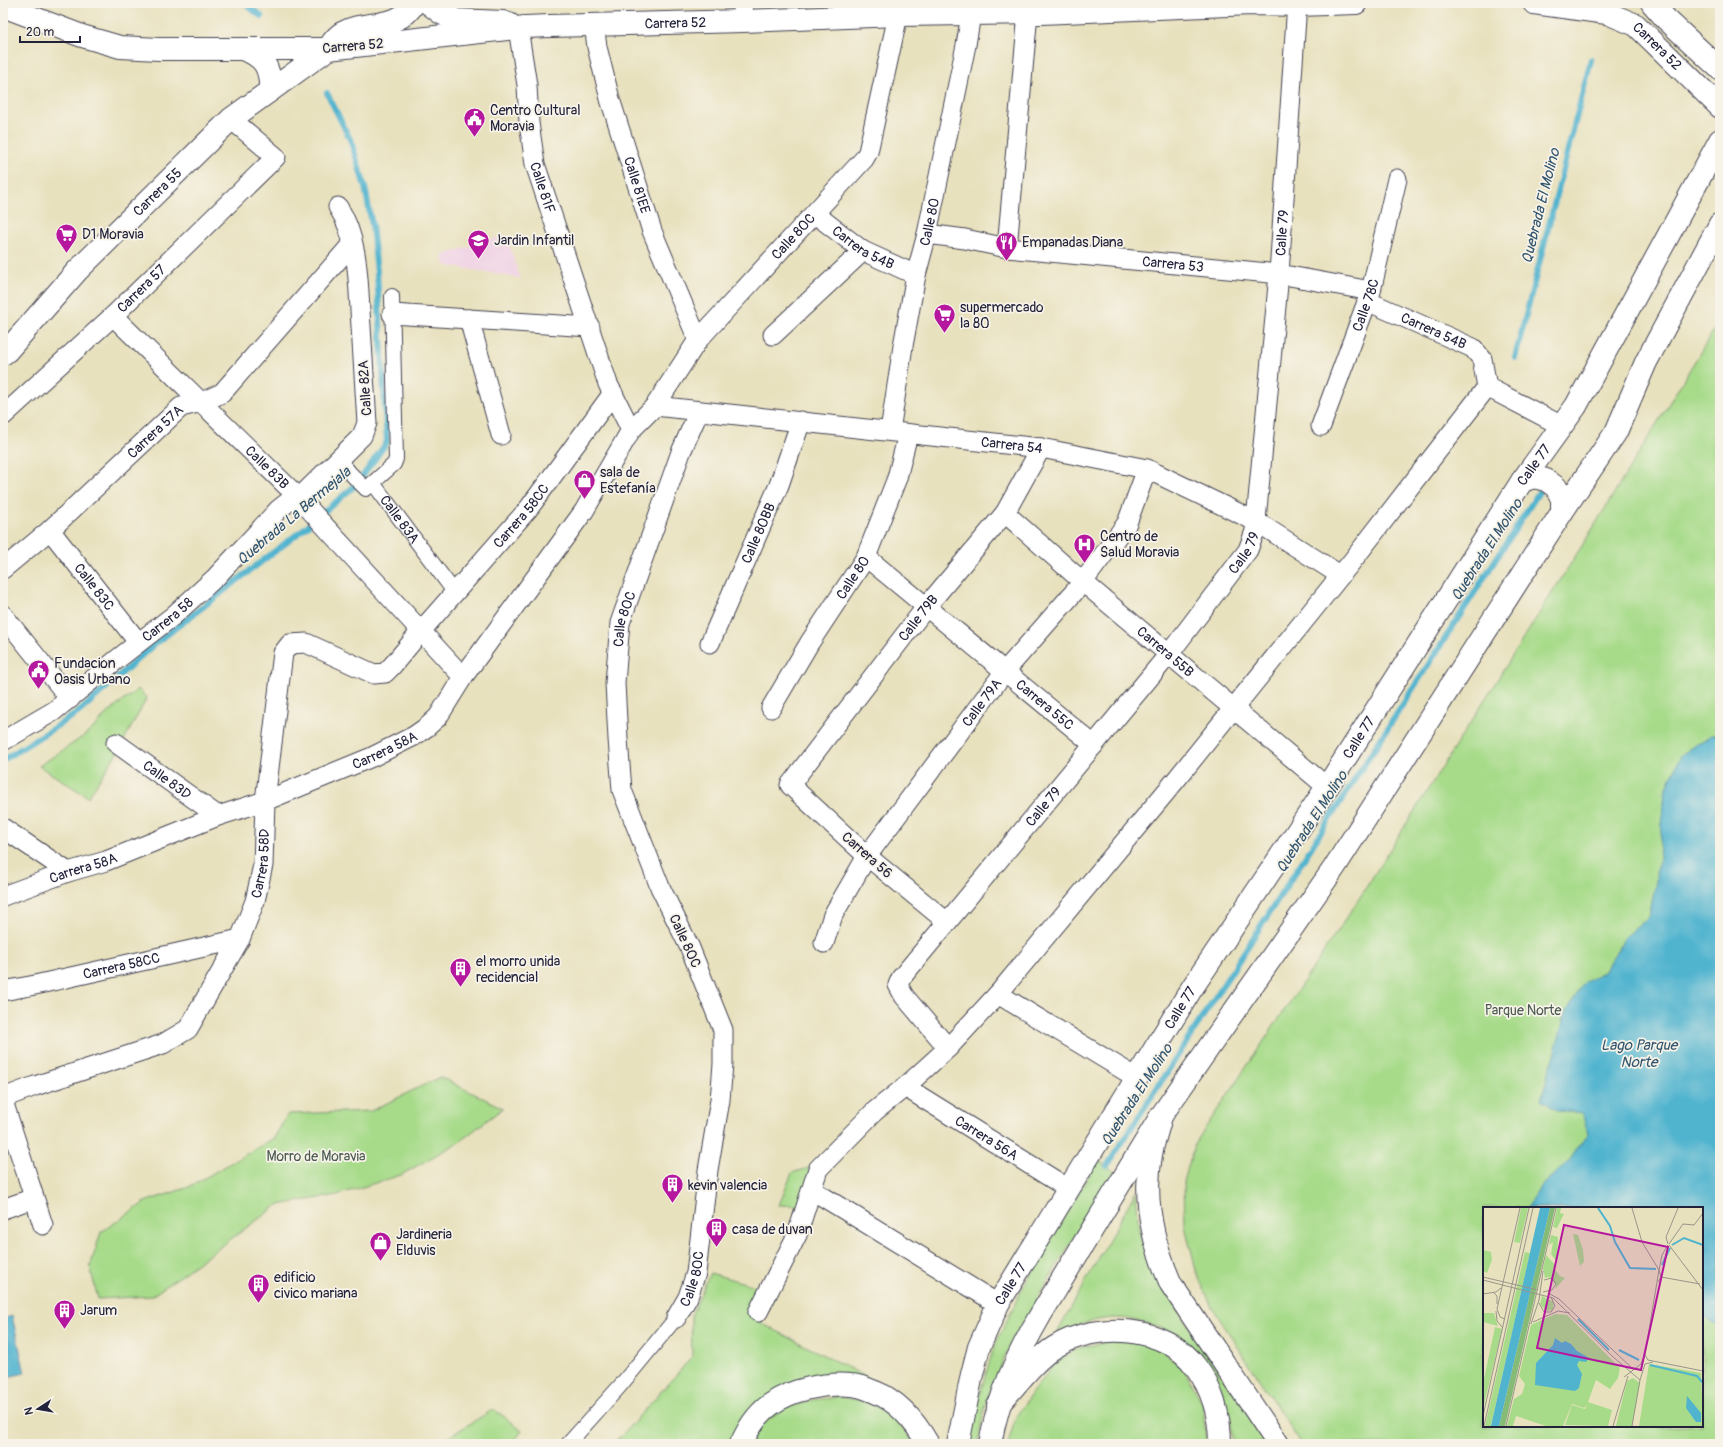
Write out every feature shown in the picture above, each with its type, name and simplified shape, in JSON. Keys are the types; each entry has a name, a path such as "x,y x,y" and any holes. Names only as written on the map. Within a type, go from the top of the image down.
{"main road":[{"path":"328,49 334,39 341,33 355,27 398,19 406,15 414,3"},
{"path":"428,3 441,13 456,20 503,22 518,28"},
{"name":"Carrera 52","path":"3,6 82,36 120,47 328,49 518,28 594,24 743,12 898,15 971,14 1004,8 1028,13 1251,4 1356,3"},
{"name":"Carrera 52","path":"1534,3 1608,13 1636,25 1720,107"},
{"name":"Carrera 52","path":"1652,3 1666,19 1720,69"},
{"path":"242,49 252,52 261,59 268,69 271,80 270,91"},
{"name":"Carrera 55","path":"3,354 77,271 230,119 328,49"},
{"name":"Calle 77","path":"958,1444 972,1374 980,1347 998,1304 1192,988 1327,787 1522,481 1576,406 1720,140"},
{"path":"990,1444 998,1405 1014,1365 1028,1336 1161,1116 1334,868 1562,512 1616,432 1646,362 1697,270 1720,224"},
{"path":"1697,270 1720,248"},
{"path":"1522,481 1534,477 1546,480 1556,487 1562,499 1562,512"},
{"path":"1161,1116 1151,1154 1148,1177 1151,1222 1163,1267 1171,1284 1278,1444"},
{"path":"998,1405 1034,1365 1055,1347 1080,1336 1102,1330 1123,1330 1152,1336 1179,1350 1196,1366 1211,1392 1219,1416 1220,1444"},
{"path":"741,1444 750,1427 770,1404 789,1394 809,1388 852,1385 876,1392 894,1404 909,1416 921,1431 928,1444"}],"street":[{"name":"Calle 79","path":"948,1048 904,996 898,985 901,978 1169,654 1248,550 1257,522 1279,274 1297,4"},
{"path":"1007,248 1028,13"},
{"name":"Calle 80","path":"771,708 810,642 866,557 897,478 903,346 916,275 927,234 965,53 971,14"},
{"name":"Calle 80C","path":"631,430 655,406 698,340 815,214 868,152 898,15"},
{"name":"Calle 81EE","path":"594,24 597,47 610,99 652,231 698,340"},
{"name":"Calle 81F","path":"518,28 527,85 529,123 535,164 608,384 631,430"},
{"name":"Carrera 57","path":"3,416 113,316 276,157 230,119"},
{"name":"Calle 78C","path":"1321,426 1369,296 1397,179"},
{"name":"Calle 82A","path":"262,526 288,502 299,498 340,459 362,436 367,423 358,275 346,219 338,207"},
{"name":"Carrera 54B","path":"815,214 863,251 916,275"},
{"name":"Carrera 53","path":"927,234 965,239 1007,248 1279,274 1369,296"},
{"name":"Carrera 57A","path":"3,569 50,530 181,407 202,402 222,393 352,244"},
{"path":"773,335 863,251"},
{"name":"Carrera 54B","path":"1369,296 1473,348 1482,359 1487,387"},
{"path":"392,305 469,319 590,327"},
{"name":"Calle 82A","path":"370,486 394,464 396,459 392,305"},
{"name":"Calle 83B","path":"113,316 299,498 463,677"},
{"path":"469,319 501,435"},
{"path":"758,1312 797,1235 818,1169 875,1111 948,1048 998,994 1175,781 1340,575 1487,387 1562,426"},
{"name":"Carrera 58CC","path":"421,631 456,593 529,508 613,394"},
{"name":"Carrera 54","path":"655,406 1041,448 1147,469 1257,522 1340,575"},
{"name":"Calle 80C","path":"568,1444 620,1386 676,1318 688,1297 696,1273 708,1170 720,1100 723,1064 723,1030 690,948 660,887 622,790 615,683 620,623 681,452 700,411"},
{"name":"Calle 80BB","path":"710,643 779,485 801,421"},
{"name":"Carrera 58A","path":"3,896 68,872 106,861 218,816 265,801 372,757 414,736 438,717 463,677 584,511 631,430"},
{"name":"Calle 79B","path":"790,785 926,607 1005,513 1041,448"},
{"name":"Calle 83A","path":"340,459 352,476 370,486 456,593"},
{"name":"Calle 79A","path":"824,943 833,914 867,856 1005,672 1083,582 1127,523 1147,469"},
{"name":"Carrera 55B","path":"1005,513 1083,582 1327,787"},
{"name":"Carrera 58","path":"3,741 54,711 138,642 173,616 216,577 262,526"},
{"name":"Calle 83C","path":"50,530 138,642"},
{"name":"Carrera 55C","path":"866,557 1094,745"},
{"path":"3,615 70,699"},
{"name":"Carrera 58D","path":"3,1098 163,1044 188,1029 240,939 255,901 263,865 265,801 283,652 290,644 306,643 374,674 385,673 421,631"},
{"name":"Calle 83D","path":"116,743 218,816"},
{"name":"Carrera 56","path":"790,785 867,856 947,922"},
{"path":"3,828 68,872"},
{"name":"Carrera 58CC","path":"3,991 240,939"},
{"path":"998,994 1137,1078"},
{"name":"Carrera 56A","path":"905,1086 1069,1189"},
{"path":"3,1101 43,1225"},
{"path":"812,1190 998,1304"},
{"path":"3,1209 34,1198"}],"shaded area":[{"name":"Jardin Infantil","path":"506,235 520,278 445,265 443,255"}],"green space":[{"name":"Parque Norte","path":"1720,320 1720,1444 1301,1444 1212,1307 1197,1274 1185,1226 1184,1182 1194,1145 1355,905 1590,533"},
{"path":"138,689 147,698 117,753 88,797 39,766 84,736 97,725 104,716"},
{"name":"Morro de Moravia","path":"440,1077 503,1108 459,1142 401,1175 337,1195 278,1205 152,1296 98,1299 90,1267 101,1232 147,1201 189,1187 274,1138 288,1114 371,1111"},
{"path":"1098,1160 1115,1172 1057,1265 1000,1367 986,1405 981,1424 979,1444 968,1444 979,1396 994,1347 1022,1289"},
{"path":"812,1167 804,1206 779,1205 792,1173"},
{"path":"1136,1191 1139,1229 1145,1252 1160,1283 1269,1444 1232,1444 1230,1417 1226,1403 1214,1375 1197,1352 1181,1338 1146,1323 1119,1318 1095,1320 1057,1333"},
{"path":"710,1273 776,1292 761,1323 878,1383 828,1375 736,1444 614,1444 692,1357 691,1316"},
{"path":"1108,1341 1135,1341 1164,1351 1187,1374 1203,1405 1206,1439 1205,1444 1009,1444 1017,1415 1056,1362 1076,1349"},
{"path":"838,1397 863,1401 886,1412 915,1444 751,1444 759,1426 780,1410 811,1400"},
{"path":"494,1409 522,1431 512,1444 437,1444"}],"water":[{"name":"Lago Parque Norte","path":"1711,735 1720,735 1720,1328 1703,1316 1703,1207 1527,1207 1543,1184 1569,1161 1588,1133 1582,1113 1556,1110 1541,1100 1566,1012 1583,984 1605,970 1625,937 1649,917 1657,876 1665,792 1681,755"},
{"path":"12,1316 25,1373 3,1378 3,1319"}],"waterway":[{"name":"Quebrada La Bermejala","path":"244,3 261,16"},
{"name":"Quebrada El Molino","path":"1515,358 1591,60"},
{"name":"Quebrada La Bermejala","path":"3,760 79,712 152,646 300,532 357,484 387,442 377,272 372,225 365,187 351,141 327,93"},
{"name":"Quebrada El Molino","path":"1107,1166 1539,492"}],"place":[{"name":"Centro Cultural Moravia","path":"475,138"},
{"name":"D1 Moravia","path":"66,254"},
{"name":"Jardin Infantil","path":"479,260"},
{"name":"Empanadas Diana","path":"1006,262"},
{"name":"supermercado la 80","path":"945,334"},
{"name":"sala de Estefanía","path":"585,500"},
{"name":"Centro de Salud Moravia","path":"1084,564"},
{"name":"Fundacion Oasis Urbano","path":"39,690"},
{"name":"el morro unida recidencial","path":"460,988"},
{"name":"kevin valencia","path":"673,1204"},
{"name":"casa de duvan","path":"717,1248"},
{"name":"Jardineria Elduvis","path":"381,1262"},
{"name":"edificio civico mariana","path":"259,1304"},
{"name":"Jarum","path":"65,1330"}]}
